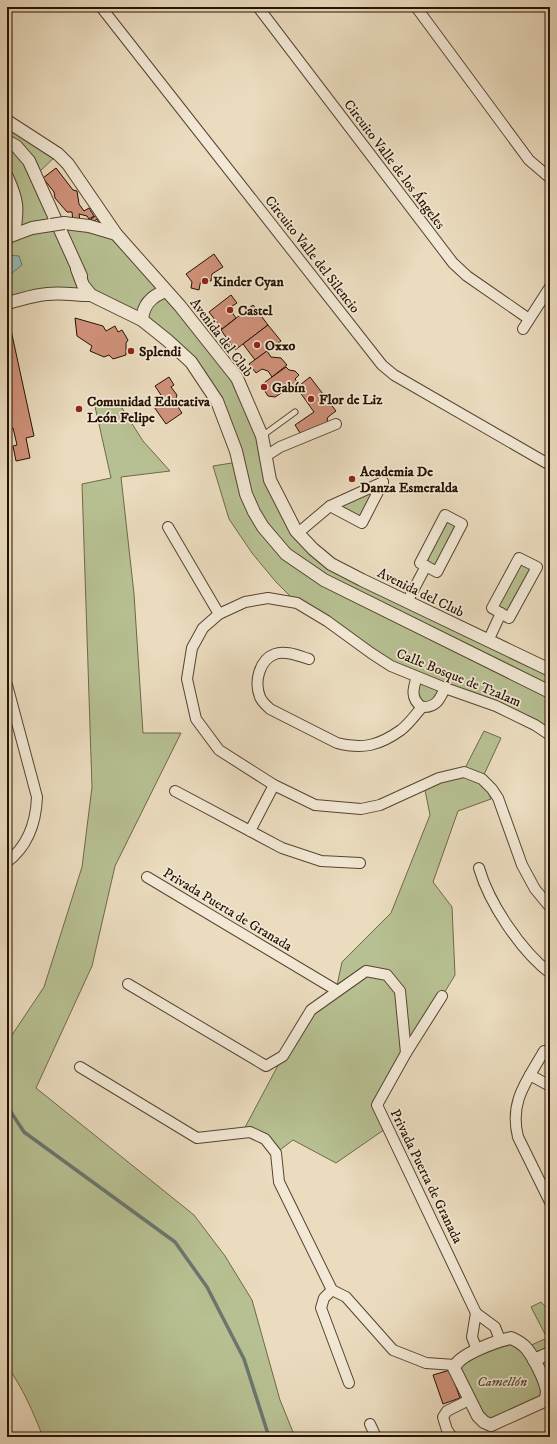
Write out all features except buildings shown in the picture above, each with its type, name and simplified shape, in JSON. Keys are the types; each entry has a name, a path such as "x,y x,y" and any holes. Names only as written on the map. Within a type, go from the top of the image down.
{"street":[{"name":"Circuito Valle del Silencio","path":"102,7 382,365 394,375 550,465"},
{"name":"Circuito Valle de los Ángeles","path":"258,7 453,263 467,276 529,319"},
{"path":"416,7 529,160 550,178"},
{"name":"Avenida del Club","path":"7,121 58,154 68,164 116,234 194,322 237,378 262,436 270,480 298,533 313,549 331,564 362,580 550,670"},
{"path":"7,141 16,146 29,161 90,295"},
{"path":"7,177 15,194 17,212 10,236"},
{"path":"98,209 104,226"},
{"path":"10,236 32,228 64,224 104,226 116,234"},
{"path":"89,226 116,234"},
{"path":"523,329 550,286"},
{"path":"142,320 142,313 148,301 159,293 166,291"},
{"path":"7,303 46,294 79,292 90,295 142,320 191,362 213,393 236,451 246,494 263,528 286,554 324,580 550,692"},
{"path":"266,456 280,447 336,424"},
{"path":"298,533 330,506 383,482 362,523 330,506"},
{"path":"445,515 462,524 437,572 426,566 420,563 445,515"},
{"path":"168,527 219,614"},
{"path":"520,558 536,568 510,618 501,613 492,608 520,558"},
{"path":"324,580 331,564"},
{"path":"407,602 426,566"},
{"name":"Calle Bosque de Tzalam","path":"550,735 535,725 496,706 445,688 391,666 327,621 297,603 268,598 245,602 219,614 203,628 192,648 187,679 196,719 219,750 274,786 315,805 361,809 380,805 439,778 464,772 482,779 492,789 498,798 522,865 535,889 550,907"},
{"path":"488,641 501,613"},
{"path":"308,659 283,653 275,654 268,658 262,666 257,680 260,696 270,709 337,743 345,745 366,746 376,744 402,729 422,707 431,706 440,701 445,688"},
{"path":"512,673 520,656"},
{"path":"417,677 413,689 414,697 416,702 422,707"},
{"path":"7,685 37,797 36,810 26,841 22,849 7,862"},
{"path":"7,716 18,728"},
{"path":"250,831 274,786"},
{"path":"175,791 282,848 321,861 360,863"},
{"path":"479,868 483,882 496,907 525,950 550,973"},
{"name":"Privada Puerta de Granada","path":"147,877 336,990"},
{"path":"128,984 266,1066 283,1056 311,1010 336,990 366,971 387,975 400,991 406,1053"},
{"name":"Privada Puerta de Granada","path":"442,996 406,1053 377,1105 476,1314"},
{"path":"544,1051 516,1101 514,1114 515,1126 522,1148 550,1202"},
{"path":"80,1067 197,1138 250,1132 265,1139 276,1153 279,1182 332,1290 346,1297 393,1350 426,1363 455,1365"},
{"path":"530,1075 550,1086"},
{"path":"332,1290 324,1298 321,1308 349,1383"},
{"path":"477,1350 472,1338 476,1314 495,1327 500,1340"},
{"path":"511,1338 520,1342 527,1349 534,1360 547,1392 547,1397 544,1401 491,1425 484,1422 478,1416 468,1400 454,1368 458,1361 477,1350 500,1340 511,1338"},
{"path":"534,1360 550,1353"},
{"path":"452,1437 447,1430 443,1417 447,1411 468,1400"},
{"path":"370,1424 376,1437"}],"lane":[{"path":"262,436 295,412"}],"green space":[{"path":"7,122 58,154 36,175 57,226 79,292 7,303 7,231 14,230 7,177"},
{"path":"64,225 116,235 165,290 142,313 91,295"},
{"path":"165,291 237,378 270,480 313,549 550,670 550,735 445,688 440,701 419,705 417,677 297,603 276,582 252,553 229,519 213,466 238,462 213,393 142,319"},
{"path":"94,402 122,408 143,441 170,471 121,477 134,594 143,733 181,733 115,866 92,966 36,1088 194,1215 225,1256 252,1300 280,1400 295,1437 43,1437 23,1392 7,1366 7,1031 12,1035 44,987 82,867 92,787 82,484 111,478"},
{"path":"383,482 362,523 330,506"},
{"path":"445,515 462,524 437,572 420,563"},
{"path":"519,558 537,567 509,618 492,608"},
{"path":"484,731 501,738 482,779 491,799 458,811 433,882 452,907 455,975 377,1105 388,1127 336,1163 293,1140 276,1153 265,1139 242,1133 283,1056 311,1010 336,990 342,962 391,913 430,815 424,785 463,772"},
{"name":"Camellón","path":"541,1302 550,1312 550,1353 534,1360 544,1401 487,1431 469,1400 452,1365 514,1333 527,1347 547,1338 531,1307"}],"water":[{"path":"7,255 19,256 22,265 7,277"}],"waterway":[{"path":"7,1106 24,1132 175,1242 207,1287 244,1359 269,1437"}],"place":[{"name":"Kinder Cyan","path":"205,281"},
{"name":"Castel","path":"230,310"},
{"name":"Oxxo","path":"257,345"},
{"name":"Splendi","path":"131,351"},
{"name":"Gabín","path":"264,387"},
{"name":"Flor de Liz","path":"311,399"},
{"name":"Comunidad Educativa León Felipe","path":"79,409"},
{"name":"Academia De Danza Esmeralda","path":"352,479"}]}
